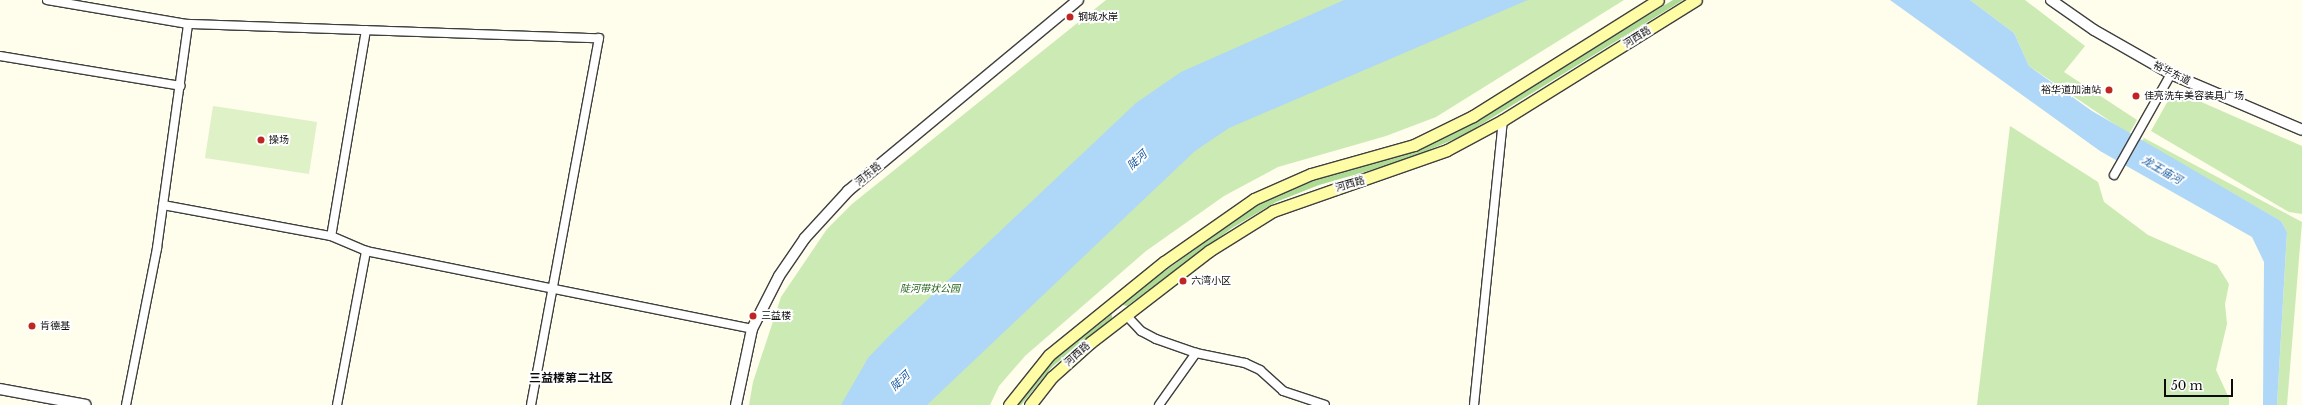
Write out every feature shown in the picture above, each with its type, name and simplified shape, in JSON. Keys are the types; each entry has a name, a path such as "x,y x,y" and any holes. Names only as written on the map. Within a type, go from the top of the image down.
{"main road":[{"name":"河西路","path":"1009,405 1049,355 1164,262 1254,199 1311,174 1414,145 1473,116 1658,0"},
{"name":"河西路","path":"1030,405 1052,377 1126,315 1209,251 1273,211 1316,193 1390,173 1447,150 1503,120 1696,0"},
{"path":"1112,304 1126,315"}],"street":[{"path":"47,0 188,24 600,38 555,290 531,405"},
{"name":"河东路","path":"736,405 752,329 779,276 805,238 848,191 1078,0"},
{"name":"裕华东道","path":"2051,0 2094,30 2171,74 2302,130"},
{"path":"126,405 163,205 181,86 188,24"},
{"path":"331,236 366,30"},
{"path":"0,56 181,86"},
{"path":"2114,175 2171,74"},
{"path":"1474,405 1503,120"},
{"path":"163,205 331,236 366,251 752,329"},
{"path":"337,405 366,251"},
{"path":"1126,315 1141,331 1196,353 1245,363 1260,370 1283,391 1324,405"},
{"path":"1158,405 1196,353"},
{"path":"0,389 86,405"}],"green space":[{"name":"陡河带状公园","path":"1106,0 1624,0 1436,117 1386,136 1278,167 1224,196 1146,251 1025,356 999,386 990,405 749,405 753,382 781,297 827,229 852,204"},
{"path":"1673,0 1683,0 1464,135 1403,161 1319,185 1276,202 1232,228 1127,306 1123,305 1123,301 1257,205 1324,176 1415,150 1460,130"},
{"path":"1970,0 2025,0 2085,46 2064,72 2137,120 2129,134 2029,66 2014,33"},
{"path":"2174,90 2302,146 2302,214 2289,212 2151,131"},
{"name":"操场","path":"213,106 317,122 309,174 205,158"},
{"path":"2010,126 2098,182 2104,202 2148,235 2217,265 2229,284 2225,304 2227,324 2216,370 2229,398 2229,405 1977,405"},
{"path":"2144,138 2302,222 2287,405 2277,405 2287,232 2281,221 2142,141"},
{"path":"1112,314 1112,318 1053,366 1021,405 1015,405 1030,383 1053,360"}],"water":[{"name":"陡河","path":"1344,0 1528,0 1229,128 1195,151 927,405 841,405 868,358 890,335 1136,103 1181,72"},
{"name":"龙王庙河","path":"1890,0 1970,0 2014,33 2029,66 2092,111 2281,221 2287,232 2277,405 2263,405 2264,262 2252,237 2100,151"}],"place":[{"name":"钢城水岸","path":"1070,17"},
{"name":"裕华道加油站","path":"2109,90"},
{"name":"佳亮洗车美容装具广场","path":"2136,96"},
{"name":"操场","path":"261,140"},
{"name":"六湾小区","path":"1183,281"},
{"name":"三益楼","path":"753,316"},
{"name":"肯德基","path":"32,326"}],"district":[{"name":"三益楼第二社区","path":"571,378"}]}
